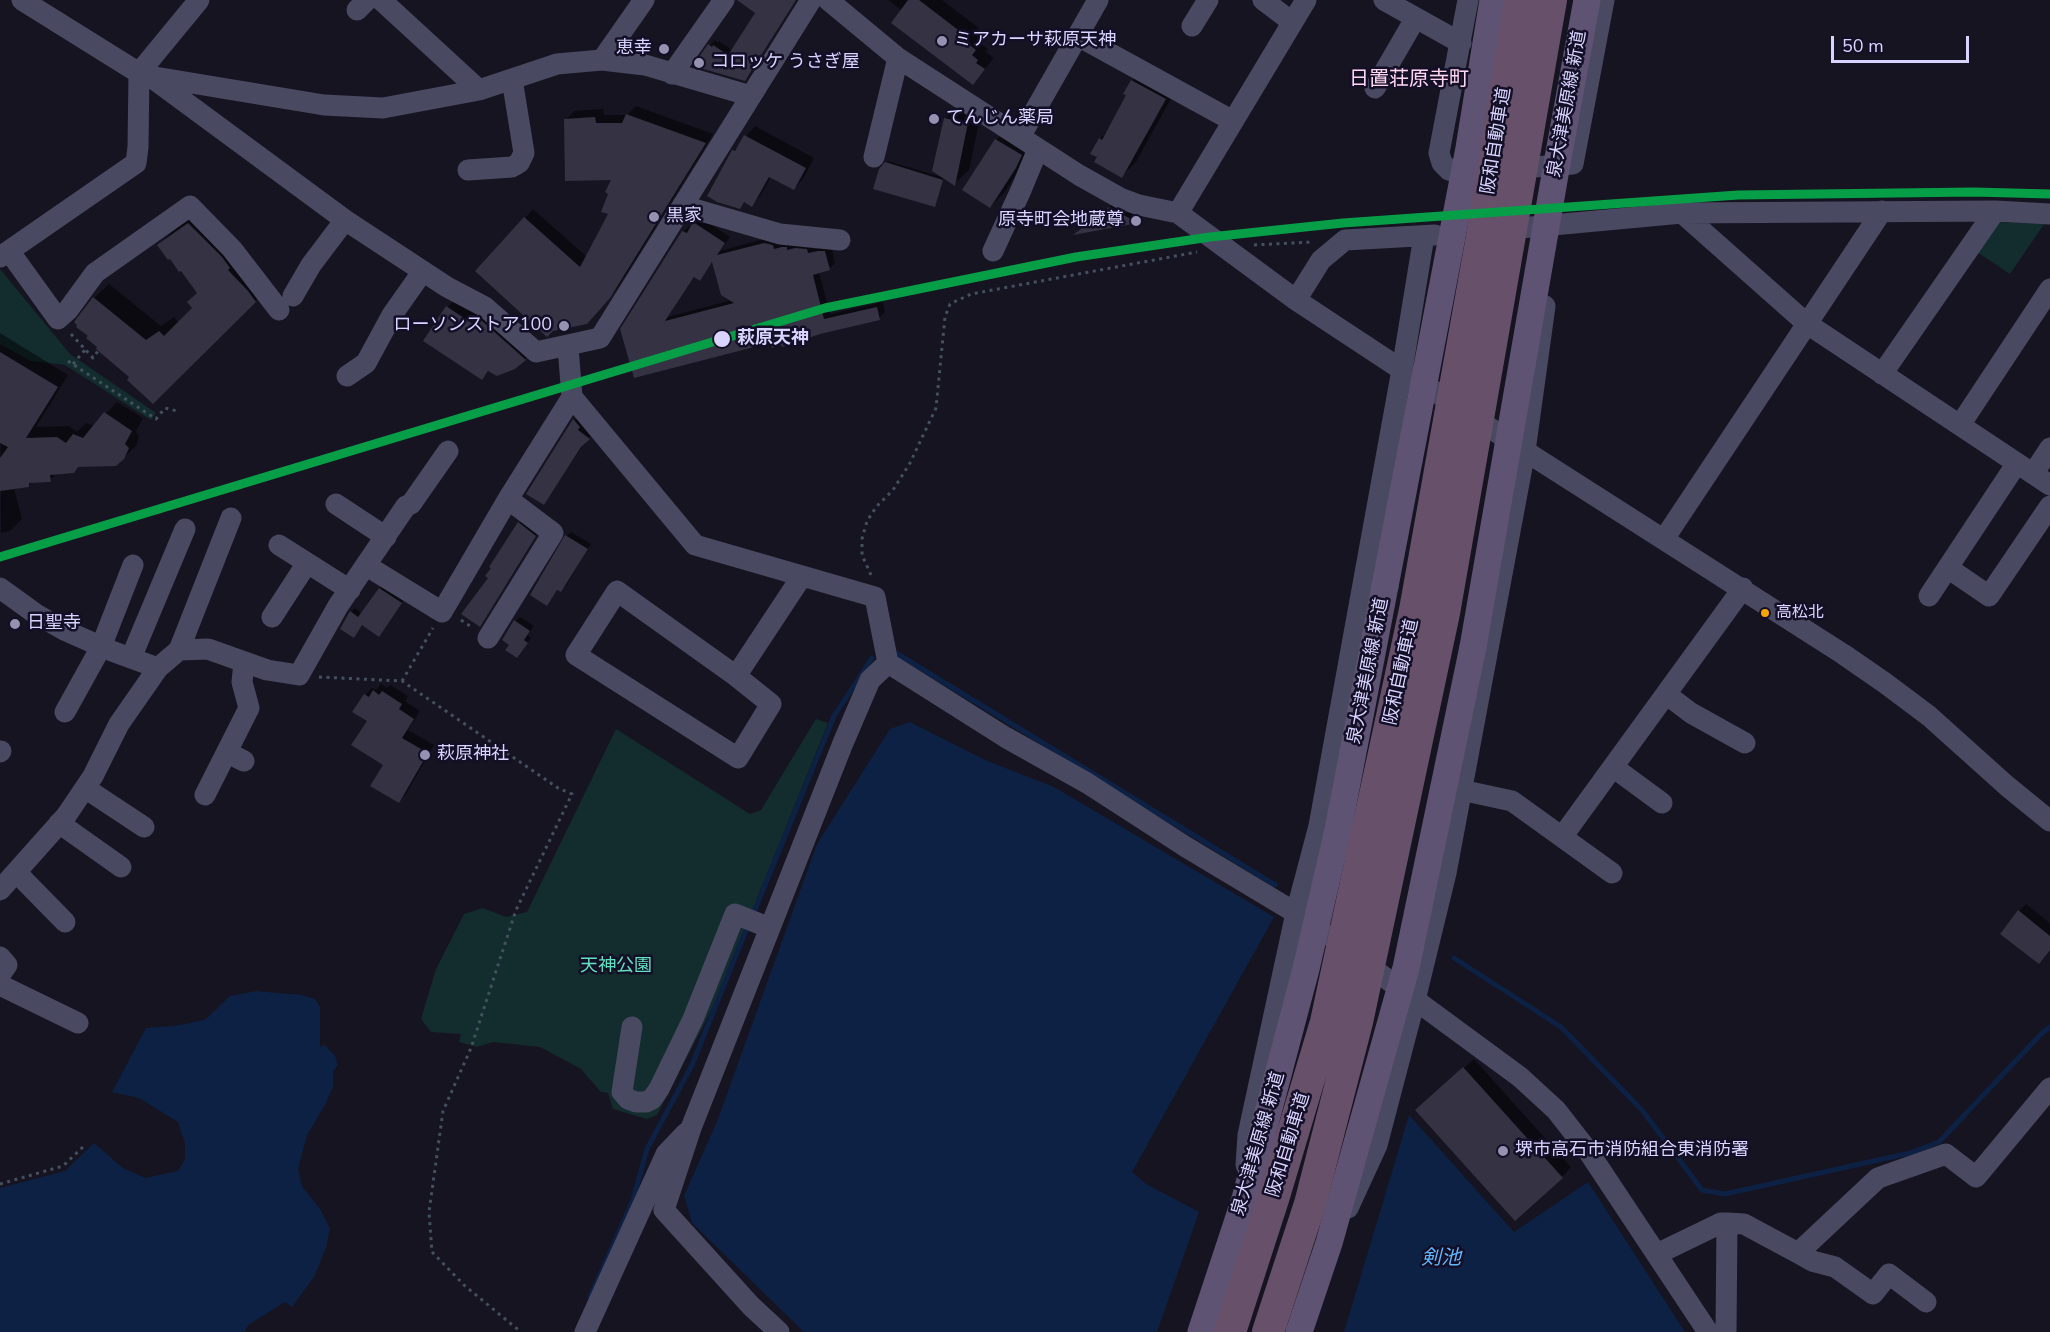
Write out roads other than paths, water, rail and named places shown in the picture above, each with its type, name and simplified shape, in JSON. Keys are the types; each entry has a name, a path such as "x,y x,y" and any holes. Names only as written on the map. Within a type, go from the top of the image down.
{"highway":[{"name":"阪和自動車道","path":"1230,1332 1326,1022 1413,622 1483,231 1520,0"},
{"name":"阪和自動車道","path":"1268,1332 1310,1204 1357,1022 1444,613 1551,0"}],"main road":[{"name":"泉大津美原線 新道","path":"1201,1332 1245,1199 1306,921 1338,830 1469,148 1493,0"},
{"name":"泉大津美原線 新道","path":"1299,1332 1408,995 1418,916 1473,647 1587,0"}],"street":[{"path":"21,0 145,75 345,220 447,287 485,307 536,352 600,338 811,0"},
{"path":"199,0 145,75 135,163 4,254 58,319 68,310 95,273 190,206 286,303 345,220"},
{"path":"381,0 479,90"},
{"path":"602,60 644,0"},
{"path":"672,74 724,0"},
{"path":"828,0 898,58 1029,143 1120,198 1139,205 1178,213 1296,300 1525,451 1743,588 1886,683 1929,716 2050,821"},
{"path":"993,252 1021,190 1029,143 1078,36 1098,0"},
{"path":"1192,26 1208,0"},
{"path":"1263,0 1292,22"},
{"path":"1178,213 1306,0"},
{"path":"1384,0 1461,44"},
{"path":"1468,0 1439,153 1442,163 1449,170 1460,173 1573,164 1604,0"},
{"path":"1375,88 1415,19"},
{"path":"1078,36 1233,121"},
{"path":"874,157 898,58"},
{"path":"145,75 324,105 383,108 479,90 557,64 602,60 645,65 750,96"},
{"path":"468,170 512,167 519,163 524,153 512,79"},
{"path":"684,206 780,234 840,240"},
{"path":"1664,539 1882,211"},
{"path":"1296,300 1321,260 1345,240 1424,236 1682,213 1995,211 2050,214"},
{"path":"1882,374 1995,211"},
{"path":"1682,213 1806,323 2034,474"},
{"path":"1408,995 1446,873 1525,451 1557,225"},
{"path":"1306,921 1319,826 1402,370 1424,236"},
{"path":"347,376 366,363 392,315 423,271"},
{"path":"1960,425 2050,289"},
{"path":"567,347 572,397 695,545 875,597 888,663 1005,737 1088,783 1306,921 1520,1077 1556,1110 1588,1151 1708,1332"},
{"path":"367,566 443,610 508,499 572,397"},
{"path":"1929,596 1948,568 2034,474 2050,448"},
{"path":"179,650 208,649 267,670 299,675 338,606 406,506 411,504 448,451"},
{"path":"488,638 553,533 508,499"},
{"path":"336,504 386,537"},
{"path":"1948,568 1989,596 2050,506"},
{"path":"0,890 59,824 85,788 119,724 158,669 179,650 231,518"},
{"path":"131,658 185,529"},
{"path":"279,545 350,590"},
{"path":"272,617 307,563"},
{"path":"65,712 101,647 133,565"},
{"path":"736,676 802,576"},
{"path":"0,588 36,614 64,630 158,669"},
{"path":"1562,837 1743,588"},
{"path":"618,591 736,676 771,704 738,758 576,655 618,591"},
{"path":"206,795 236,757 249,708 242,681 244,662"},
{"path":"779,1332 751,1306 664,1210 691,1128 843,743 870,680 888,663"},
{"path":"1666,694 1691,713 1745,743"},
{"path":"1613,767 1662,803"},
{"path":"85,788 144,827"},
{"path":"1461,789 1512,801 1612,873"},
{"path":"59,824 121,867"},
{"path":"16,872 64,922"},
{"path":"632,1027 622,1092 628,1099 646,1102 652,1099 659,1089 693,1019 735,914 770,928"},
{"path":"0,957 8,965 0,975"},
{"path":"0,985 78,1023"},
{"path":"1798,1253 1878,1178 1946,1154 1976,1177 2050,1088"},
{"path":"585,1332 666,1154 691,1128"},
{"path":"1726,1332 1727,1223"},
{"path":"1657,1254 1721,1224 1744,1224 1812,1262 1835,1267 1873,1294 1889,1274 1926,1302"}],"water":[{"path":"910,722 985,760 1054,787 1274,917 1132,1172 1146,1184 1199,1212 1157,1332 804,1332 692,1223 684,1196 718,1119 817,844 890,729"},
{"path":"256,991 301,995 315,999 320,1007 320,1047 325,1045 335,1056 338,1065 333,1071 333,1087 307,1135 298,1169 302,1186 320,1209 330,1229 326,1248 314,1277 292,1307 285,1302 248,1325 245,1332 0,1332 0,1188 65,1171 94,1143 123,1168 145,1178 178,1171 185,1159 185,1143 178,1122 139,1098 112,1092 146,1028 205,1020 230,996"},
{"name":"剣池","path":"1409,1115 1514,1232 1588,1182 1685,1332 1344,1332"}],"waterway":[{"path":"896,653 1275,885"},
{"path":"752,917 834,716 872,658"},
{"path":"590,1297 633,1200 647,1149 692,1065 748,925"},
{"path":"1454,958 1561,1027 1642,1110 1702,1190 1725,1194 1910,1153 1939,1142 2050,1027"}],"place":[{"name":"ミアカーサ萩原天神","path":"942,41"},
{"name":"恵幸","path":"664,49"},
{"name":"コロッケ うさぎ屋","path":"699,63"},
{"name":"てんじん薬局","path":"934,119"},
{"name":"黒家","path":"654,217"},
{"name":"原寺町会地蔵尊","path":"1136,221"},
{"name":"ローソンストア100","path":"564,326"},
{"name":"萩原天神","path":"722,339"},
{"name":"高松北","path":"1765,613"},
{"name":"日聖寺","path":"15,624"},
{"name":"萩原神社","path":"425,755"},
{"name":"堺市高石市消防組合東消防署","path":"1503,1151"}],"district":[{"name":"日置荘原寺町","path":"1409,80"}],"park label":[{"name":"天神公園","path":"616,967"}]}
